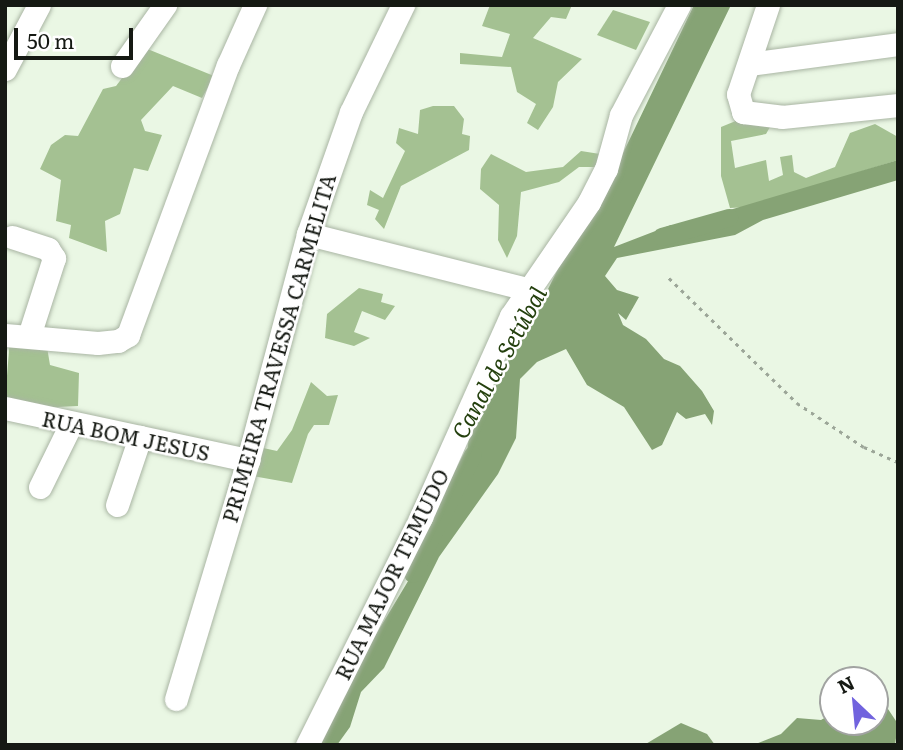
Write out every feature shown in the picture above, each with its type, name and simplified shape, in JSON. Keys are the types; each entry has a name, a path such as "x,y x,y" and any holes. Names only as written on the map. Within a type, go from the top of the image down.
{"street":[{"path":"5,69 39,5"},
{"path":"122,66 164,5"},
{"path":"5,335 98,343 118,341 128,335 228,65 255,5"},
{"name":"PRIMEIRA TRAVESSA CARMELITA","path":"176,699 248,460 308,234 346,122 403,5"},
{"name":"RUA MAJOR TEMUDO","path":"307,745 421,517 511,316 531,290 598,184 617,125 679,5"},
{"path":"768,5 737,99 739,109 748,114 782,117 898,105"},
{"path":"749,64 898,44"},
{"path":"308,234 531,290"},
{"path":"12,237 48,249 54,258 29,336"},
{"name":"RUA BOM JESUS","path":"5,408 248,460"},
{"path":"40,487 71,424"},
{"path":"117,505 140,438"}],"path":[{"path":"669,278 797,403 864,447 898,462"}],"shaded area":[{"path":"490,5 572,5 566,19 551,17 533,38 582,59 558,82 553,107 538,130 527,123 536,104 517,92 511,67 460,64 460,53 502,57 510,34 482,26"},
{"path":"694,5 731,5 614,247 671,225 677,232 693,230 714,222 716,214 898,160 898,180 763,220 735,235 617,258 605,276 617,290 639,297 626,320 618,313 623,325 646,339 664,359 680,366 702,391 714,411 712,425 705,414 686,419 677,412 662,445 652,450 624,407 587,385 566,349 537,362 520,379 516,438 498,474 439,557 384,668 361,692 350,727 337,745 319,745 366,651 461,493 469,437 485,400 533,319 582,221 589,224"},
{"path":"613,10 650,22 636,50 597,35"},
{"path":"145,48 214,76 202,98 173,86 141,120 145,131 162,135 148,171 134,168 120,214 105,221 107,252 69,238 71,225 56,221 61,180 40,169 51,145 65,135 78,136 103,89 116,86"},
{"path":"433,106 454,106 464,119 462,134 470,136 469,150 401,186 384,229 375,219 379,210 367,205 370,190 383,198 405,151 396,143 399,128 418,134 420,110"},
{"path":"743,118 774,120 766,134 731,141 735,168 766,160 769,181 783,175 780,157 792,155 794,172 806,178 835,167 850,133 875,124 898,137 898,160 748,207 730,208 721,176 721,127"},
{"path":"581,151 600,154 597,167 579,167 559,182 521,192 517,236 507,258 498,240 499,205 480,189 481,169 491,154 526,172 563,167"},
{"path":"359,288 383,294 381,302 395,306 385,320 362,311 354,332 370,338 354,346 325,338 327,314"},
{"path":"10,338 46,341 50,365 79,373 78,406 37,408 5,401"},
{"path":"311,382 327,396 338,395 329,425 314,425 308,434 292,483 247,475 254,446 277,451 292,430"},
{"path":"889,710 898,724 895,745 753,745 781,734 797,718 819,720 819,736 889,736"},
{"path":"681,723 707,734 715,745 644,745"}],"waterway":[{"path":"662,237 729,218"},
{"name":"Canal de Setúbal","path":"413,574 473,455"}]}
